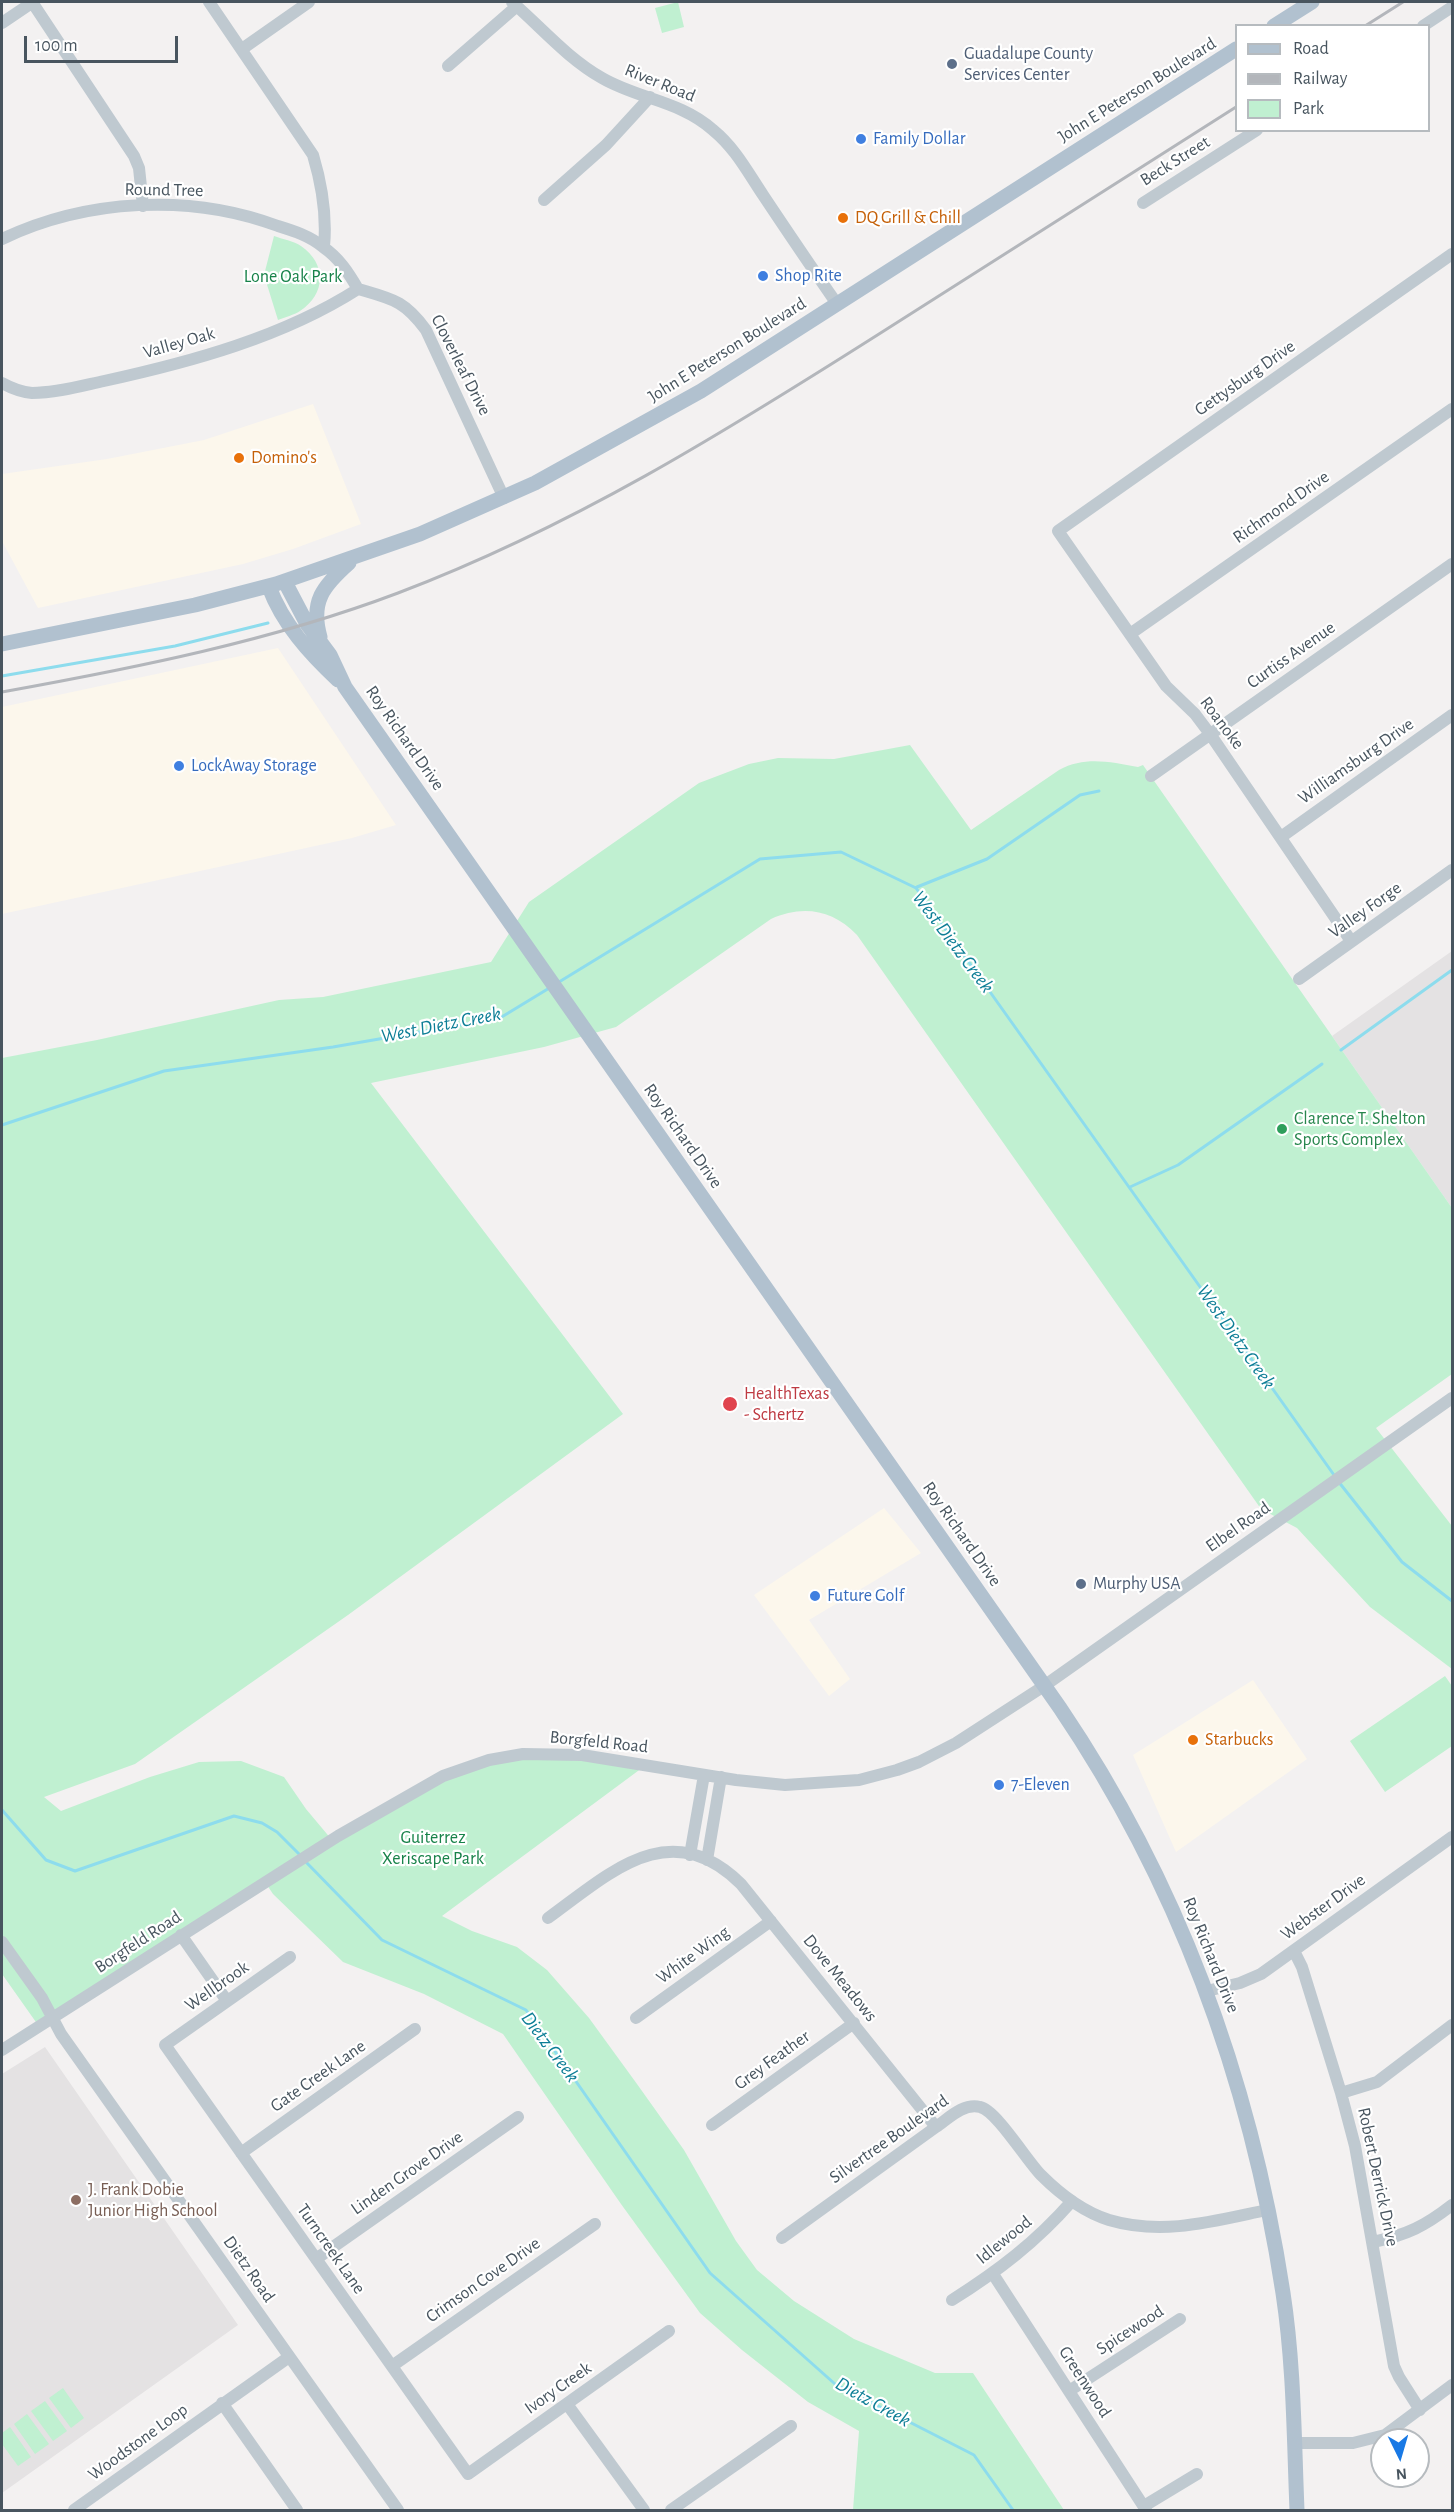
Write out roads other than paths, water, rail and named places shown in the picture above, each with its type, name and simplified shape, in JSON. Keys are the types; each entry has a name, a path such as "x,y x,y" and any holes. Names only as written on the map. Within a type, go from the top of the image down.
{"main road":[{"path":"1277,24 1312,2"},
{"name":"John E Peterson Boulevard","path":"2,644 195,605 269,587 420,534 504,498 596,451 701,392 1235,50"},
{"path":"321,640 315,622 316,606 334,576 355,558"},
{"name":"Roy Richard Drive","path":"285,582 307,624 321,640 345,687 1091,1753 1119,1802 1172,1906 1207,1991 1245,2106 1283,2294 1293,2391 1297,2511"},
{"name":"Roy Richard Drive","path":"269,587 283,615 309,653 345,687"}],"street":[{"path":"2,23 32,2 134,156 139,168 143,206"},
{"path":"209,2 313,155 324,201 324,247 344,266 358,289"},
{"path":"242,49 309,2"},
{"path":"448,66 473,47 515,4"},
{"name":"River Road","path":"515,4 560,48 601,78 673,105 695,116 735,150 837,304"},
{"path":"1426,24 1452,7"},
{"path":"544,200 606,145 650,97"},
{"name":"Beck Street","path":"1143,203 1254,132"},
{"name":"Round Tree","path":"2,239 60,217 100,208 163,205 217,210 261,219 308,237 324,247"},
{"name":"Gettysburg Drive","path":"1059,531 1452,254"},
{"name":"Valley Oak","path":"2,383 19,391 32,393 60,390 143,372 278,330 336,303 358,289"},
{"name":"Cloverleaf Drive","path":"358,289 399,301 415,315 426,330 504,498"},
{"name":"Richmond Drive","path":"1130,634 1452,410"},
{"name":"Roanoke","path":"1059,531 1166,686 1195,714 1210,734 1351,941"},
{"name":"Curtiss Avenue","path":"1151,776 1452,564"},
{"name":"Williamsburg Drive","path":"1281,837 1452,715"},
{"name":"Valley Forge","path":"1299,980 1452,870"},
{"name":"Elbel Road","path":"1044,1686 1452,1398"},
{"name":"Borgfeld Road","path":"2,2050 327,1842 443,1776 489,1760 550,1753 582,1755 721,1778 785,1785 859,1780 897,1770 956,1743 1044,1686"},
{"path":"698,1857 704,1775"},
{"path":"698,1857 721,1778"},
{"name":"Webster Drive","path":"1207,1991 1240,1983 1261,1974 1452,1837"},
{"path":"548,1918 631,1860 666,1852 698,1857"},
{"name":"Dove Meadows","path":"698,1857 729,1872 936,2127"},
{"name":"White Wing","path":"636,2018 771,1921"},
{"path":"181,1935 227,2001"},
{"name":"Dietz Road","path":"2,1942 42,1998 61,2034 398,2511"},
{"name":"Robert Derrick Drive","path":"1294,1951 1302,1967 1355,2146 1374,2241 1394,2366 1420,2410"},
{"name":"Wellbrook","path":"165,2045 290,1957"},
{"name":"Grey Feather","path":"712,2126 854,2024"},
{"path":"1341,2093 1377,2082 1452,2025"},
{"name":"Gate Creek Lane","path":"241,2153 415,2029"},
{"name":"Turncreek Lane","path":"165,2045 468,2474"},
{"name":"Silvertree Boulevard","path":"782,2238 961,2109 970,2106 988,2110 1039,2173 1056,2190 1107,2219 1149,2228 1202,2224 1267,2210"},
{"name":"Linden Grove Drive","path":"316,2259 518,2117"},
{"name":"Idlewood","path":"952,2300 993,2274 1038,2238 1072,2200"},
{"path":"1374,2241 1396,2237 1420,2228 1452,2205"},
{"name":"Crimson Cove Drive","path":"392,2366 595,2224"},
{"name":"Greenwood","path":"993,2274 1145,2509"},
{"name":"Spicewood","path":"1069,2391 1180,2319"},
{"name":"Ivory Creek","path":"468,2474 669,2331"},
{"name":"Woodstone Loop","path":"74,2511 289,2357"},
{"path":"1295,2443 1353,2443 1385,2435 1452,2385"},
{"path":"222,2403 297,2511"},
{"path":"567,2404 644,2511"},
{"path":"670,2511 790,2426"},
{"path":"1145,2509 1197,2474"}],"waterway":[{"path":"2,676 175,646 268,623"},
{"path":"917,887 987,859 1080,795 1099,791"},
{"name":"West Dietz Creek","path":"559,982 760,859 841,852 916,888 1334,1475"},
{"path":"1341,1050 1452,970"},
{"name":"West Dietz Creek","path":"2,1125 164,1071 333,1047 500,1018 551,987"},
{"path":"1130,1187 1178,1165 1322,1064"},
{"name":"West Dietz Creek","path":"1338,1481 1402,1562 1452,1601"},
{"name":"Dietz Creek","path":"2,1810 46,1860 75,1871 234,1816 262,1823 277,1832 301,1856"},
{"name":"Dietz Creek","path":"305,1861 382,1940 526,2010 710,2273 835,2384 974,2455 1013,2510"}],"railway":[{"path":"1368,24 1403,2"},
{"path":"2,692 202,652 301,625 398,593 525,539 645,476 762,407 1235,108"}],"place":[{"name":"Guadalupe County Services Center","path":"952,64"},
{"name":"Family Dollar","path":"861,139"},
{"name":"DQ Grill & Chill","path":"843,218"},
{"name":"Shop Rite","path":"763,276"},
{"name":"Domino's","path":"239,458"},
{"name":"LockAway Storage","path":"179,766"},
{"name":"Clarence T. Shelton Sports Complex","path":"1282,1129"},
{"name":"HealthTexas - Schertz","path":"730,1404"},
{"name":"Murphy USA","path":"1081,1584"},
{"name":"Future Golf","path":"815,1596"},
{"name":"Starbucks","path":"1193,1740"},
{"name":"7-Eleven","path":"999,1785"},
{"name":"J. Frank Dobie Junior High School","path":"76,2200"}],"park label":[{"name":"Lone Oak Park","path":"293,277"},
{"name":"Guiterrez Xeriscape Park","path":"433,1848"}]}
